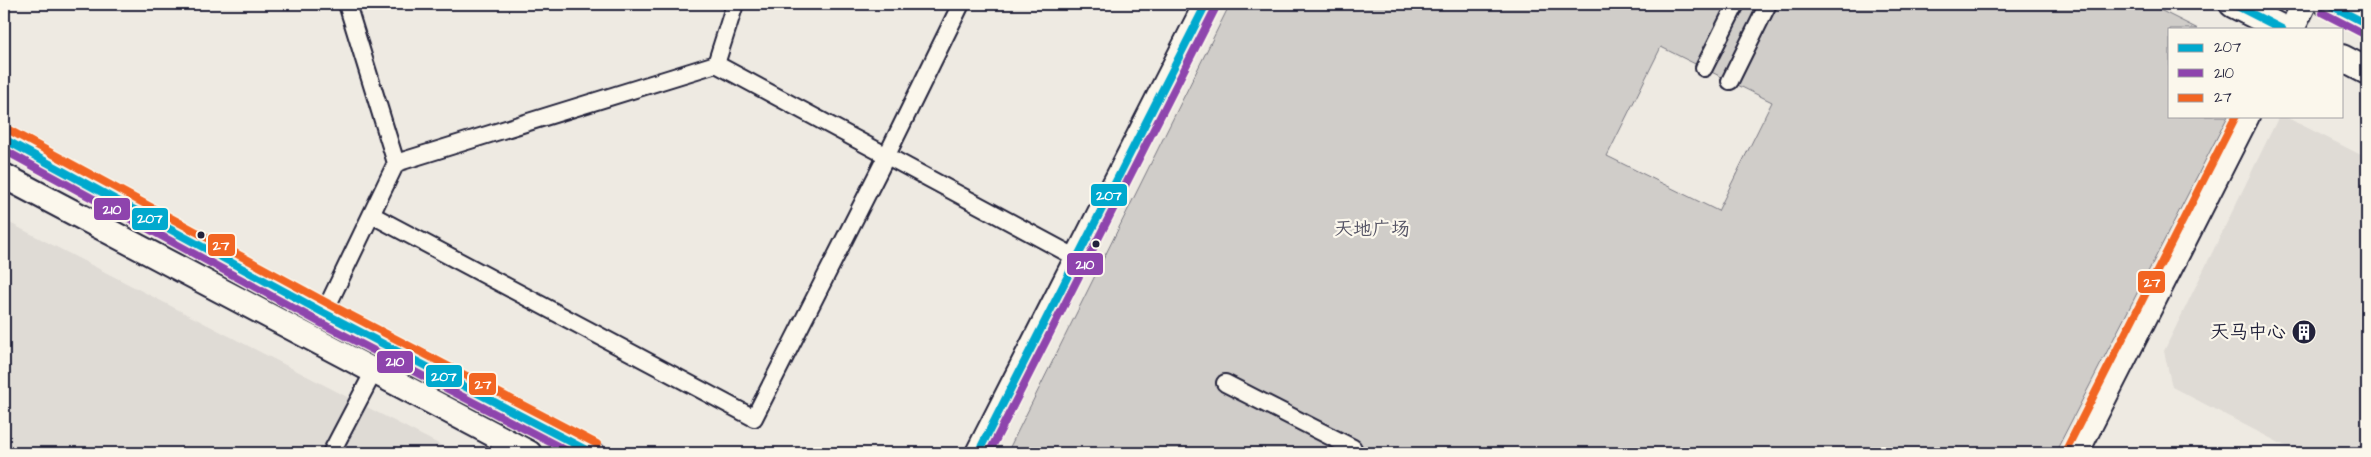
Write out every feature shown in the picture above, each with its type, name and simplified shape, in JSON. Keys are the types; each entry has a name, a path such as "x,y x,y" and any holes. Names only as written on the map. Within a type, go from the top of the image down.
{"main road":[{"path":"978,453 1206,4"},
{"path":"2233,4 2281,28"},
{"path":"2292,28 2304,4"},
{"path":"2328,4 2367,24"},
{"path":"2344,59 2367,71"},
{"path":"2076,453 2246,118"},
{"path":"4,139 324,313 592,453"},
{"path":"4,176 529,453"}],"street":[{"path":"324,313 396,163 347,4"},
{"path":"716,64 735,4"},
{"path":"372,215 754,418 961,4"},
{"path":"1704,68 1736,4"},
{"path":"1730,81 1768,4"},
{"path":"396,163 716,64 886,157 1078,258"},
{"path":"331,453 373,372"},
{"path":"1224,383 1353,448"}],"shaded area":[{"path":"2278,118 2288,118 2367,158 2367,453 2299,453 2172,387 2164,351"},
{"path":"4,220 456,453 4,453"}],"green space":[{"name":"天地广场","path":"1230,4 2148,4 2196,28 2168,28 2168,118 2227,118 2055,453 1007,453","holes":["1661,47 1772,102 1718,211 1607,156"]}],"transit line":[{"name":"207","path":"978,453 1206,4"},
{"name":"207","path":"2233,4 2280,28"},
{"name":"207","path":"2328,4 2367,24"},
{"name":"210","path":"989,453 1215,9"},
{"name":"210","path":"2323,13 2362,33"},
{"name":"27","path":"2067,448 2235,118"},
{"name":"27","path":"9,130 329,304 597,444"},
{"name":"207","path":"4,139 324,313 592,453"},
{"name":"210","path":"4,150 319,322 571,453"}],"place":[{"name":"天马中心","path":"2304,332"}]}
